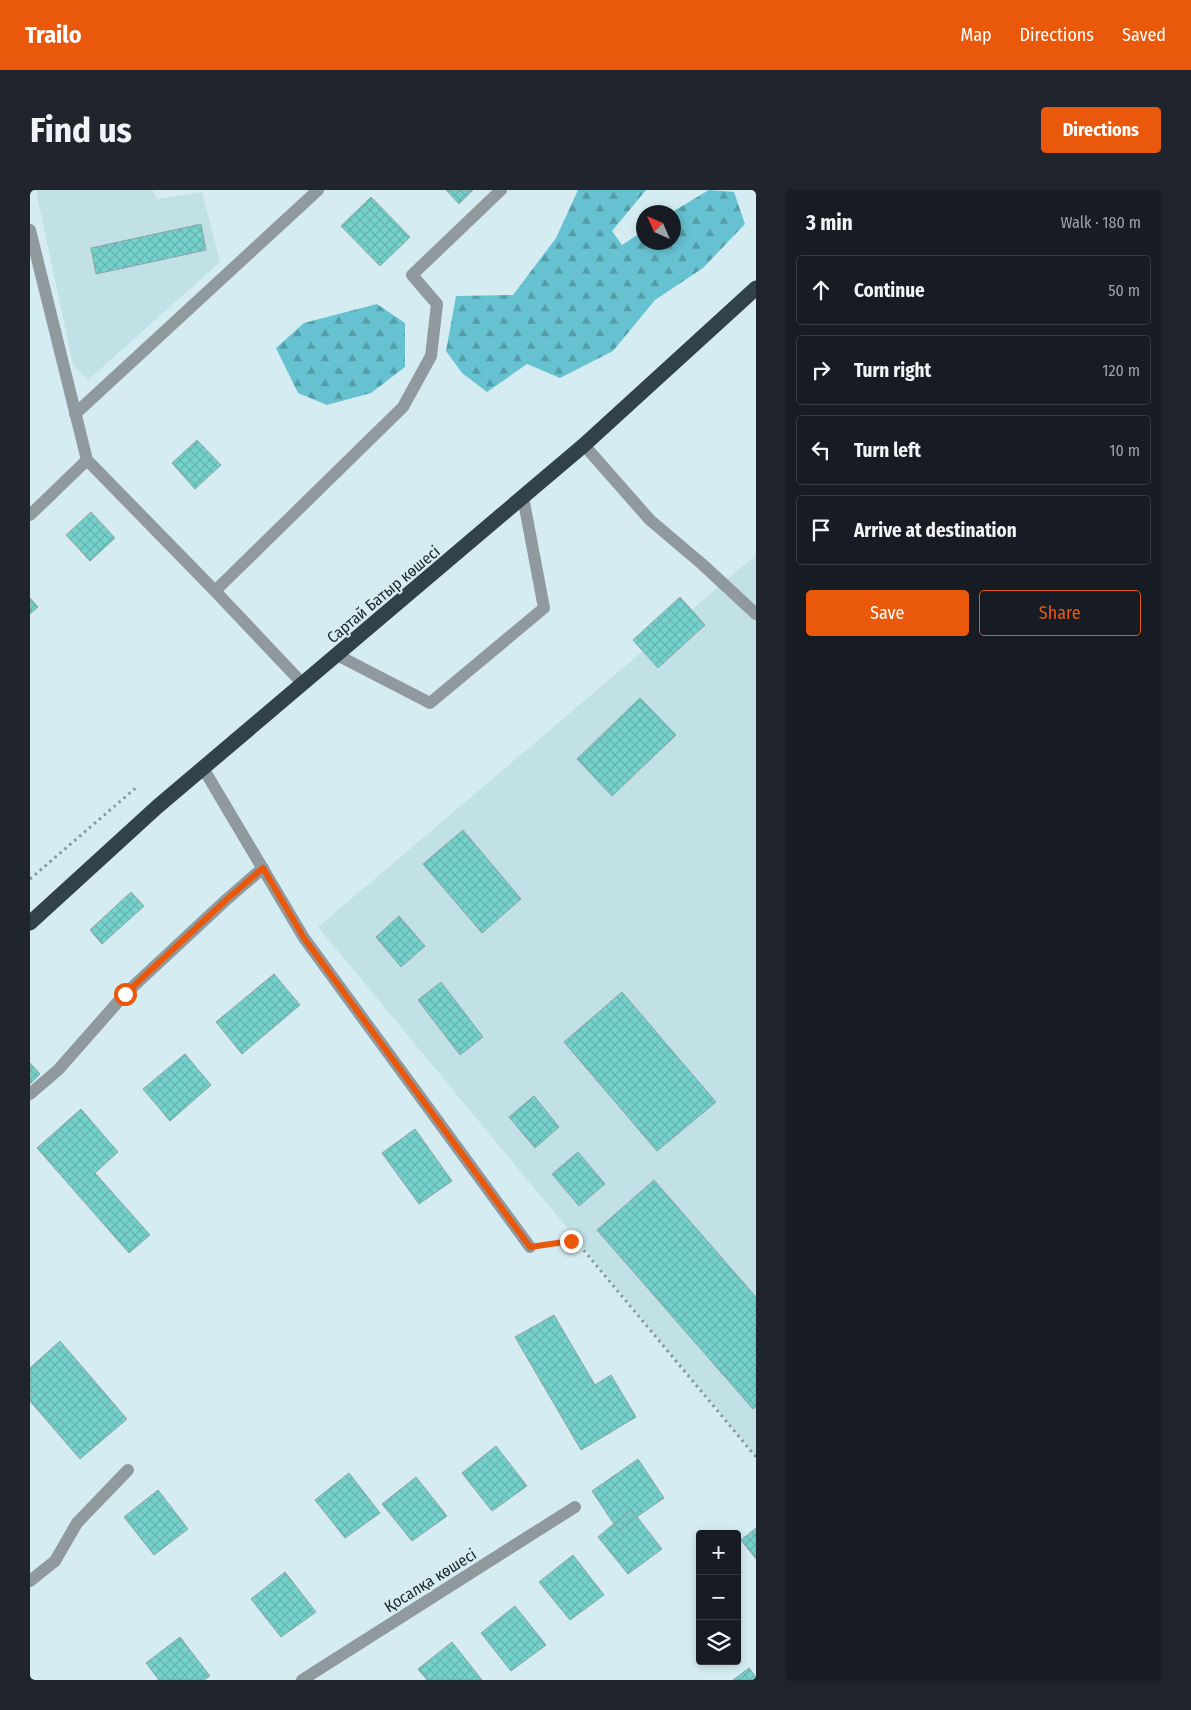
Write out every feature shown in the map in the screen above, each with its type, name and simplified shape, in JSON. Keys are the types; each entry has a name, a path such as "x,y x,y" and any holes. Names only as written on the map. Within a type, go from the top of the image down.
{"highway":[{"name":"Сартай Батыр көшесі","path":"30,924 158,806 584,446 754,293"}],"street":[{"path":"75,414 318,190"},
{"path":"215,591 403,408 431,356 437,304 412,275 501,190"},
{"path":"30,230 87,460 303,684"},
{"path":"584,446 650,520 702,564 756,614"},
{"path":"33,507 87,460"},
{"path":"337,655 430,703 544,608 523,497"},
{"path":"203,768 304,938 530,1247"},
{"path":"30,1094 58,1070 125,994 263,868"},
{"path":"30,1581 55,1561 77,1523 128,1470"},
{"name":"Қосалқа көшесі","path":"302,1680 575,1507"}],"path":[{"path":"30,878 138,786"},
{"path":"530,1247 571,1241 581,1247 756,1457"}],"shaded area":[{"path":"36,190 153,190 157,199 202,192 220,262 88,380 73,365"},
{"path":"756,555 756,1456 318,927"}],"green space":[{"path":"578,190 646,190 612,231 622,245 636,236 636,250 681,250 681,207 709,190 734,192 745,224 703,268 655,300 613,351 560,378 527,364 487,392 462,373 446,351 456,296 513,295 556,238"},
{"path":"377,304 405,323 405,367 371,393 327,405 298,393 276,348 304,323"}],"building":[{"path":"446,190 473,190 459,204"},
{"path":"371,197 410,237 380,266 341,226"},
{"path":"201,224 206,250 96,274 91,248"},
{"path":"197,440 221,465 195,489 172,463"},
{"path":"91,512 115,538 90,561 66,535"},
{"path":"680,597 705,625 658,668 633,640"},
{"path":"30,598 38,607 30,614"},
{"path":"640,698 676,735 612,796 577,759"},
{"path":"463,830 521,899 482,933 423,864"},
{"path":"131,892 144,906 102,944 90,930"},
{"path":"399,916 425,946 401,967 376,937"},
{"path":"274,974 300,1005 242,1054 216,1022"},
{"path":"441,982 483,1037 460,1055 418,1000"},
{"path":"622,992 716,1102 657,1151 564,1042"},
{"path":"185,1054 211,1085 170,1121 143,1089"},
{"path":"30,1063 40,1074 30,1084"},
{"path":"534,1096 559,1127 535,1148 509,1117"},
{"path":"81,1109 118,1152 95,1173 150,1235 129,1253 37,1148"},
{"path":"415,1129 452,1181 419,1204 382,1153"},
{"path":"578,1152 605,1184 579,1206 552,1174"},
{"path":"654,1180 756,1297 756,1407 753,1409 597,1230"},
{"path":"554,1315 595,1385 611,1375 636,1417 581,1450 515,1337"},
{"path":"60,1341 127,1419 80,1459 30,1401 30,1368"},
{"path":"496,1446 527,1486 492,1511 462,1473"},
{"path":"638,1459 664,1498 618,1530 592,1491"},
{"path":"349,1473 380,1513 345,1538 315,1500"},
{"path":"416,1477 447,1516 412,1541 382,1504"},
{"path":"158,1490 188,1529 154,1555 124,1517"},
{"path":"631,1509 662,1549 628,1574 598,1537"},
{"path":"756,1528 756,1559 741,1540"},
{"path":"573,1555 604,1595 570,1620 539,1582"},
{"path":"285,1572 316,1612 281,1637 251,1599"},
{"path":"515,1606 546,1645 511,1671 481,1633"},
{"path":"180,1637 210,1676 204,1680 159,1680 146,1663"},
{"path":"452,1642 482,1680 427,1680 418,1669"},
{"path":"749,1668 756,1677 756,1680 733,1680"}],"route":[{"path":"125,994 263,868 304,938 530,1247 571,1241"}]}
